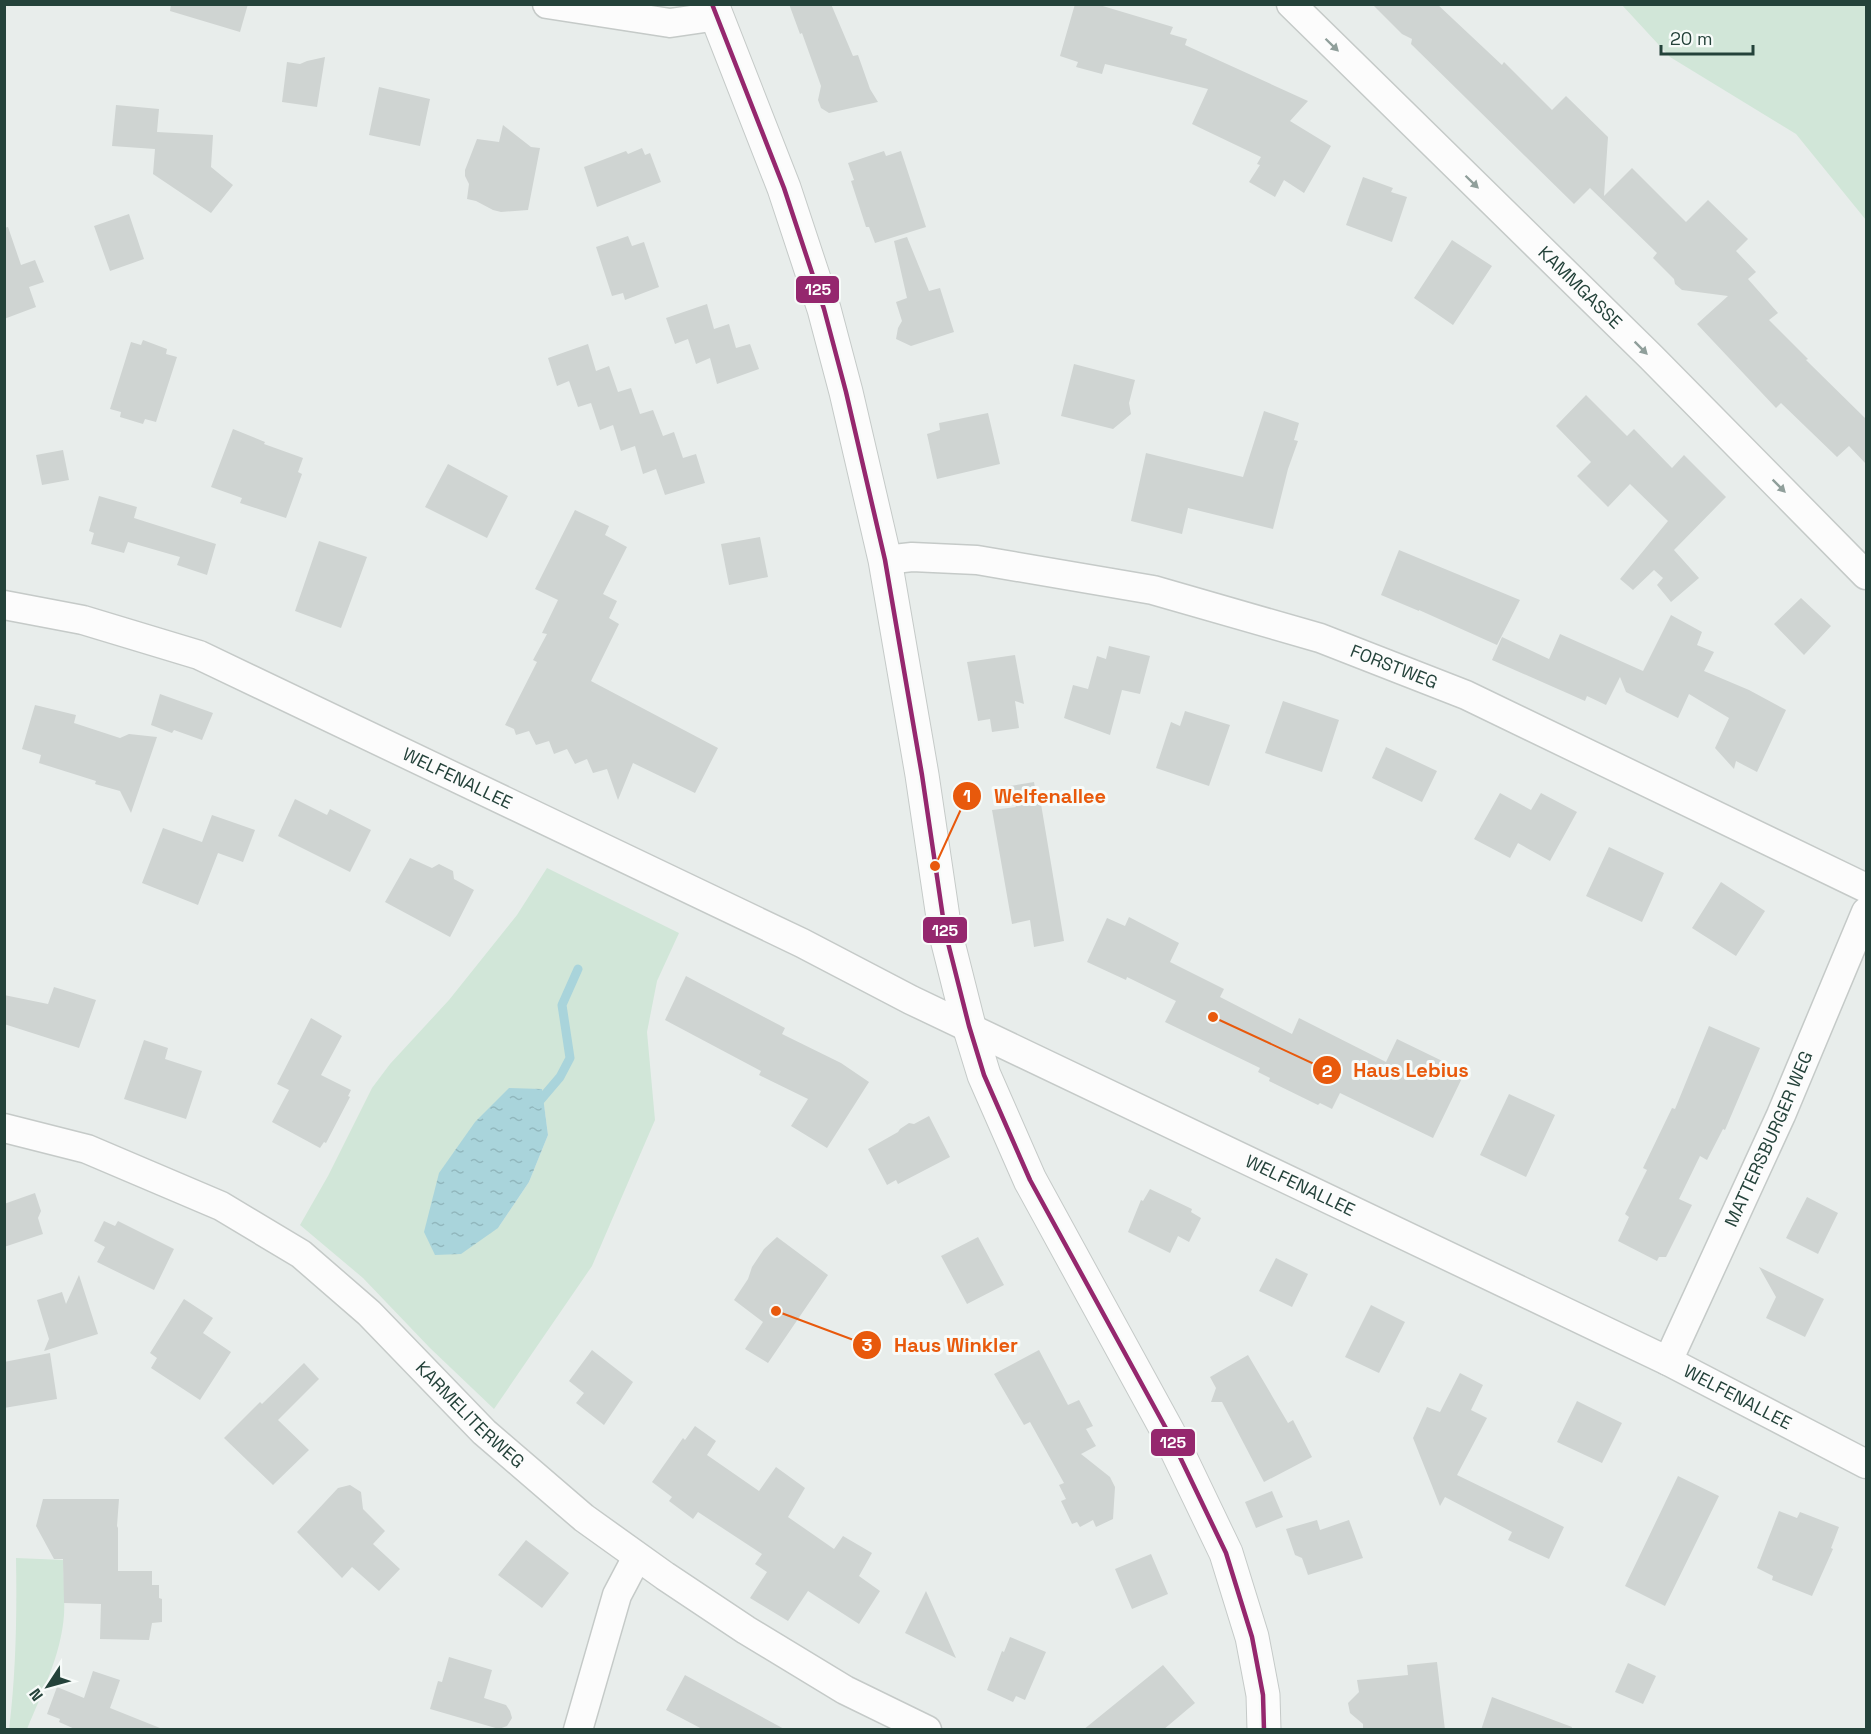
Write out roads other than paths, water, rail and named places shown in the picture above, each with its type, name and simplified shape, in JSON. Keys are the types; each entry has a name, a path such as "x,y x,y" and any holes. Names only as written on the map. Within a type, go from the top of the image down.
{"street":[{"path":"547,4 670,23 715,10 784,188 824,309 846,392 885,560 920,764 945,931 984,1075 1030,1180 1168,1432 1226,1553 1252,1637 1263,1695 1264,1730"},
{"name":"KAMMGASSE","path":"1291,4 1627,334 1866,575"},
{"name":"FORSTWEG","path":"885,560 912,557 977,560 1153,590 1320,638 1466,695 1866,888"},
{"name":"WELFENALLEE","path":"4,605 83,620 199,655 791,938 911,1000 1668,1361 1866,1464"},
{"name":"MATTERSBURGER WEG","path":"1668,1361 1781,1115 1866,912"},
{"name":"KARMELITERWEG","path":"4,1128 97,1153 221,1206 301,1254 369,1313 484,1432 568,1506 637,1557 746,1630 845,1690 927,1730"},
{"path":"578,1730 617,1595 637,1557"}],"water":[{"path":"509,1088 542,1089 548,1135 529,1182 498,1228 461,1254 435,1255 424,1232 439,1173 475,1122"}],"waterway":[{"path":"537,1104 560,1077 570,1058 562,1005 578,969"}],"place":[{"name":"Welfenallee","path":"935,866"},
{"name":"Haus Lebius","path":"1213,1017"},
{"name":"Haus Winkler","path":"776,1311"}]}
